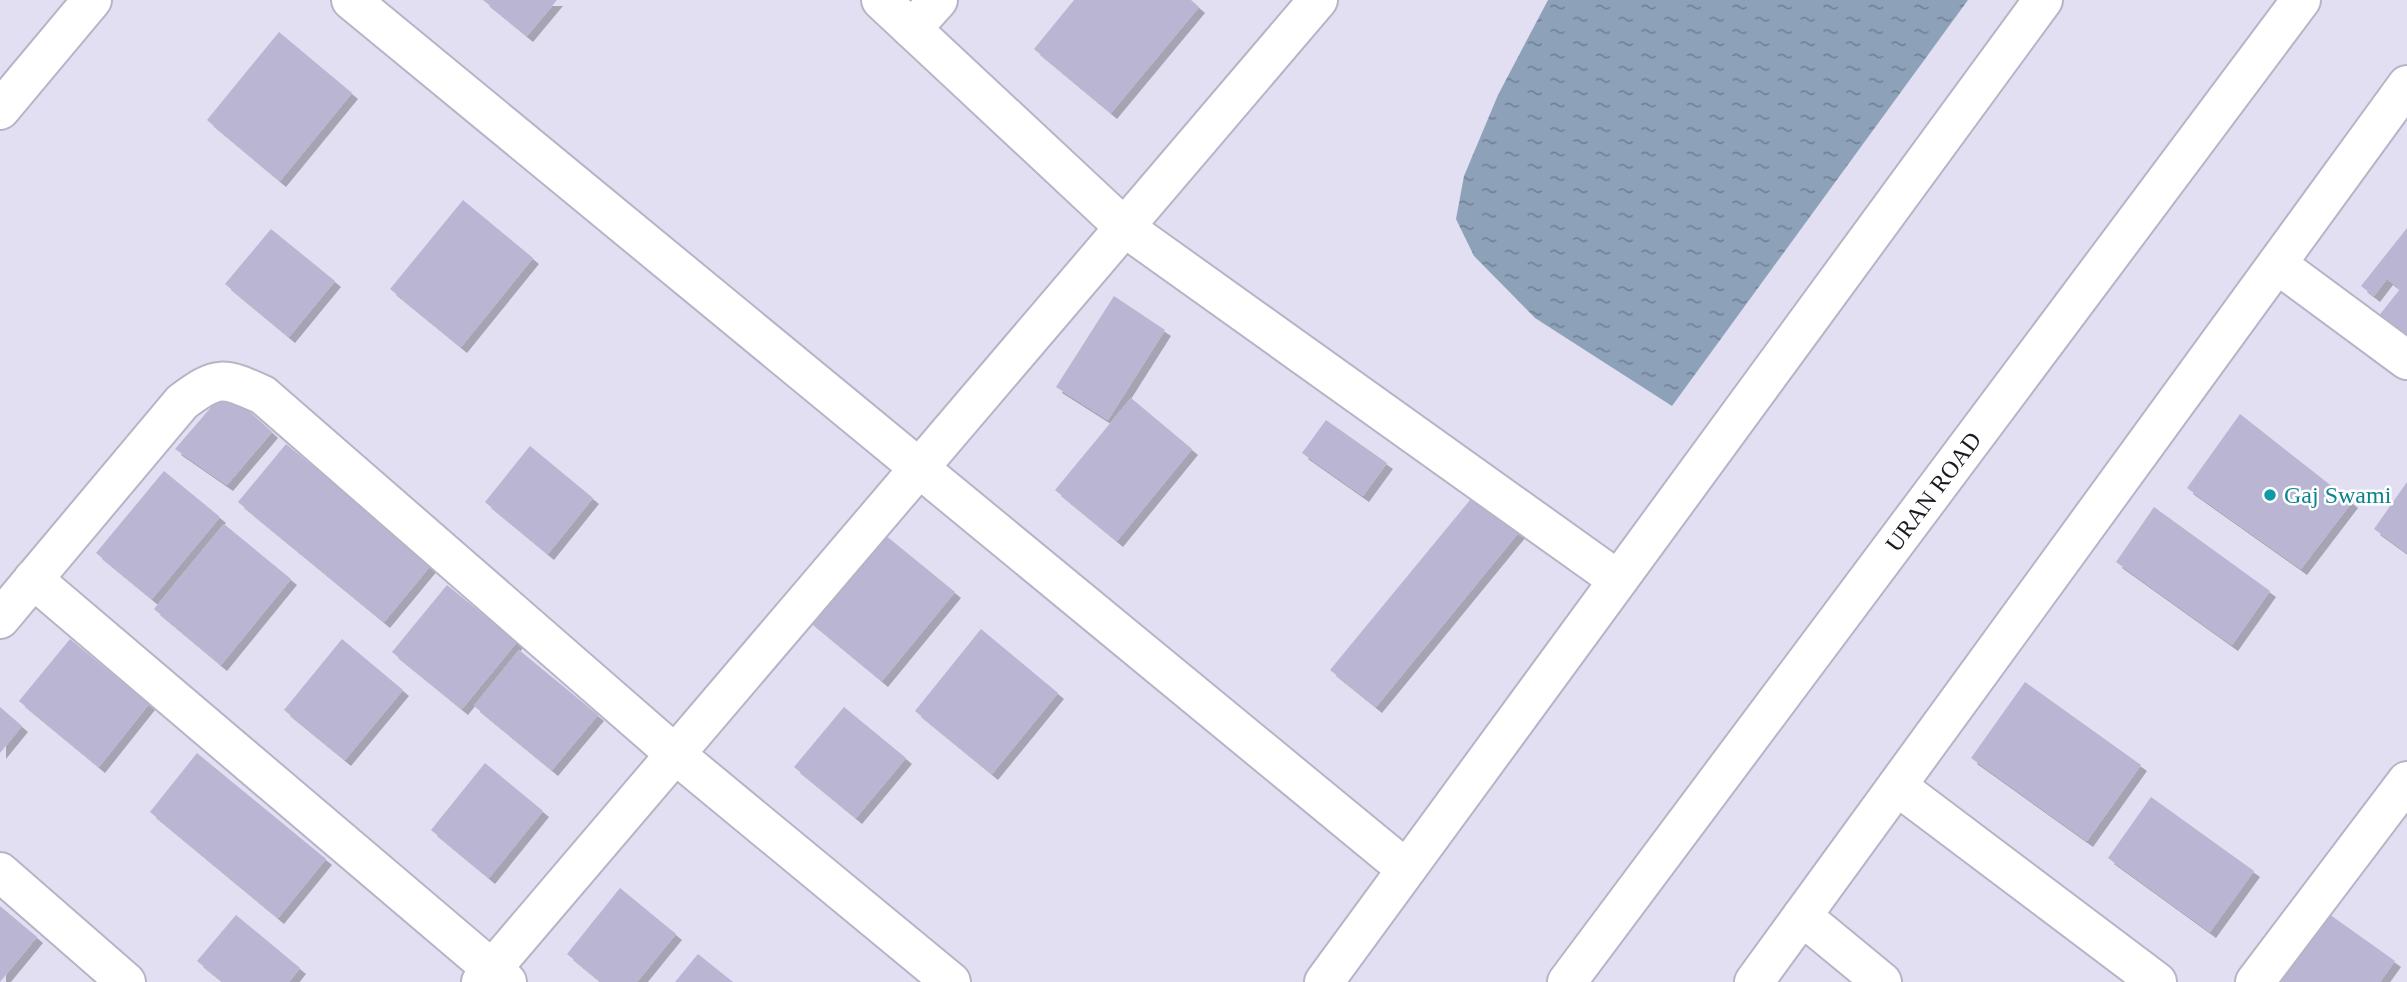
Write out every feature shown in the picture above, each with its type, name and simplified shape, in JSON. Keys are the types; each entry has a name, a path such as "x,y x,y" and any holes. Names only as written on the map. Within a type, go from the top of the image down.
{"street":[{"path":"0,110 92,0"},
{"path":"351,0 1406,869"},
{"path":"881,0 1124,227 1618,580"},
{"path":"912,29 938,0"},
{"path":"33,579 493,978 674,754 1318,0"},
{"path":"1324,982 2043,0"},
{"name":"URAN ROAD","path":"1567,982 2301,0"},
{"path":"1754,982 2407,85"},
{"path":"2277,264 2407,360"},
{"path":"0,619 182,402 207,383 232,381 263,395 674,754 951,982"},
{"path":"2255,982 2407,781"},
{"path":"1897,786 2157,982"},
{"path":"0,872 103,975"},
{"path":"1802,916 1882,982"}],"water":[{"path":"1548,0 1968,0 1672,406 1535,318 1474,256 1456,219 1464,176 1498,95"}],"building":[{"path":"483,0 557,0 527,36"},
{"path":"1074,0 1191,0 1199,7 1111,113 1034,49"},
{"path":"279,32 352,93 280,181 207,120"},
{"path":"463,200 533,258 461,347 390,289"},
{"path":"2407,228 2407,340 2374,322 2400,289 2387,279 2374,296 2361,286"},
{"path":"271,229 335,281 289,337 225,284"},
{"path":"1114,296 1165,330 1108,420 1056,387"},
{"path":"226,390 272,432 227,485 175,449"},
{"path":"1131,398 1192,449 1117,541 1055,490"},
{"name":"Gaj Swami","path":"2240,414 2352,502 2301,569 2187,488"},
{"path":"1326,420 1387,463 1363,496 1302,453"},
{"path":"286,444 432,564 384,622 238,502"},
{"path":"530,446 593,498 548,554 485,502"},
{"path":"164,471 220,517 152,599 96,553"},
{"path":"2407,482 2407,553 2374,529"},
{"path":"1475,494 1520,531 1376,707 1330,670"},
{"path":"2154,507 2270,591 2232,645 2116,562"},
{"path":"224,524 291,579 221,665 154,609"},
{"path":"879,530 955,592 882,681 807,619"},
{"path":"447,585 517,642 462,709 392,652"},
{"path":"981,629 1058,693 992,774 915,711"},
{"path":"70,639 149,704 99,767 19,701"},
{"path":"342,639 403,690 345,760 284,710"},
{"path":"519,650 598,715 552,770 474,706"},
{"path":"2025,682 2141,765 2087,841 1971,758"},
{"path":"0,707 22,726 0,753"},
{"path":"844,707 906,758 856,818 794,767"},
{"path":"197,753 326,859 278,918 150,812"},
{"path":"485,763 543,811 489,878 431,830"},
{"path":"2151,797 2254,871 2210,932 2108,858"},
{"path":"620,888 676,934 637,982 601,982 567,954"},
{"path":"0,906 37,937 0,982"},
{"path":"2329,914 2395,961 2380,982 2281,982"},
{"path":"236,915 300,968 289,982 223,982 197,961"},
{"path":"698,954 733,982 675,982"}],"place":[{"name":"Gaj Swami","path":"2270,495"}]}
